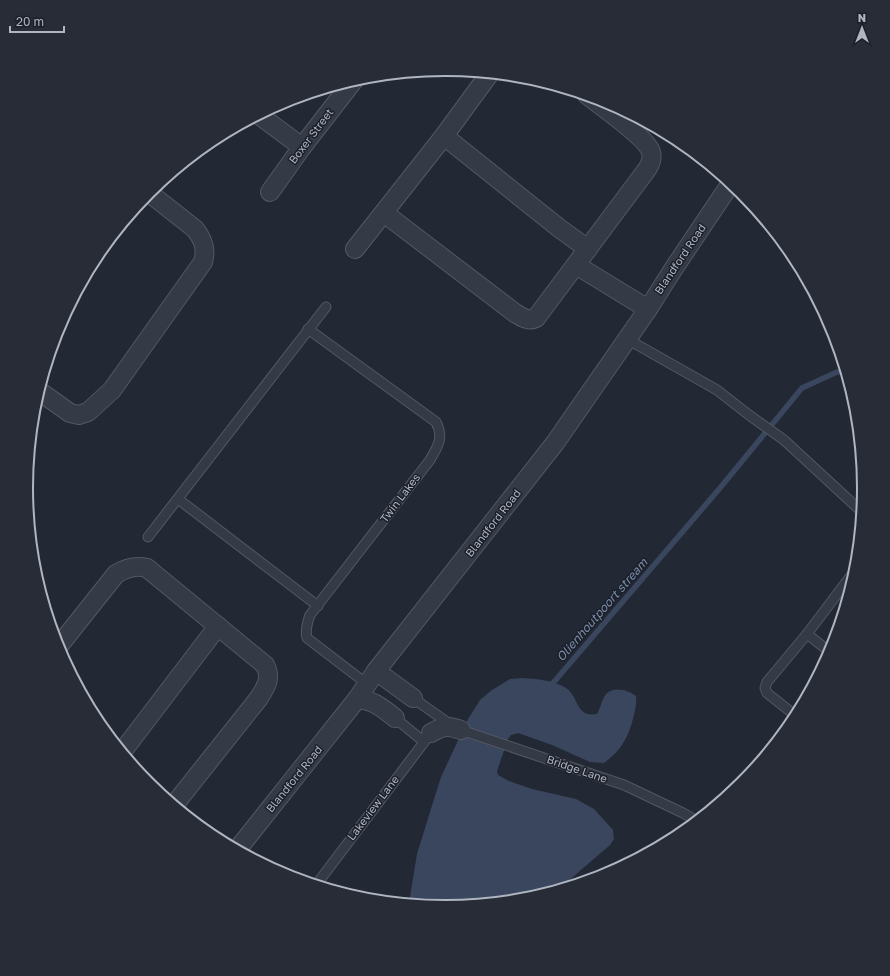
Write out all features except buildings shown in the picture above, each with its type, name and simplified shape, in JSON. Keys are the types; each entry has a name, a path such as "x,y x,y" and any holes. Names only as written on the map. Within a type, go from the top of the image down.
{"street":[{"path":"355,249 444,136 486,79"},
{"name":"Boxer Street","path":"270,192 302,147 348,88"},
{"path":"384,213 515,313 528,320 532,320 536,318 646,172 652,159 650,149 639,136 601,106"},
{"path":"263,118 302,147"},
{"path":"444,136 559,228 588,249"},
{"name":"Blandford Road","path":"240,846 357,699 555,443 648,309 727,188"},
{"path":"44,395 70,413 79,415 88,412 112,390 203,262 205,256 201,236 195,229 154,197"},
{"path":"576,265 648,309"},
{"path":"62,641 116,574 126,568 147,568 261,660 267,669 269,679 259,698 177,801"},
{"path":"125,748 218,626"},
{"name":"Bridge Lane","path":"372,678 413,698"},
{"path":"357,699 375,703 395,718"},
{"name":"Bridge Lane","path":"427,737 441,727 457,728"}],"lane":[{"path":"148,537 326,307"},
{"name":"Twin Lakes","path":"308,329 436,422 440,430 440,438 430,460 310,616 307,623 307,638 372,678"},
{"path":"627,339 704,381 717,390 748,415 784,440 856,507"},
{"path":"178,499 318,606"},
{"path":"791,712 767,693 765,688 767,682 807,634 846,584"},
{"path":"807,634 825,648"},
{"name":"Bridge Lane","path":"413,698 457,728 624,785 692,818"},
{"path":"395,718 427,737"},
{"name":"Lakeview Lane","path":"320,880 427,737"}],"water":[{"path":"522,678 545,680 561,685 570,692 581,710 590,714 597,714 606,694 613,690 629,692 636,696 636,704 630,730 620,748 604,763 590,762 552,745 518,733 511,735 508,739 497,771 498,775 509,781 532,789 576,799 594,809 613,830 614,839 610,845 569,881 552,886 525,892 472,899 445,900 410,898 417,854 441,777 468,719 480,700 492,690 510,679"}],"waterway":[{"name":"Olienhoutpoort stream","path":"549,687 720,488 802,388 837,372 840,372"}]}
